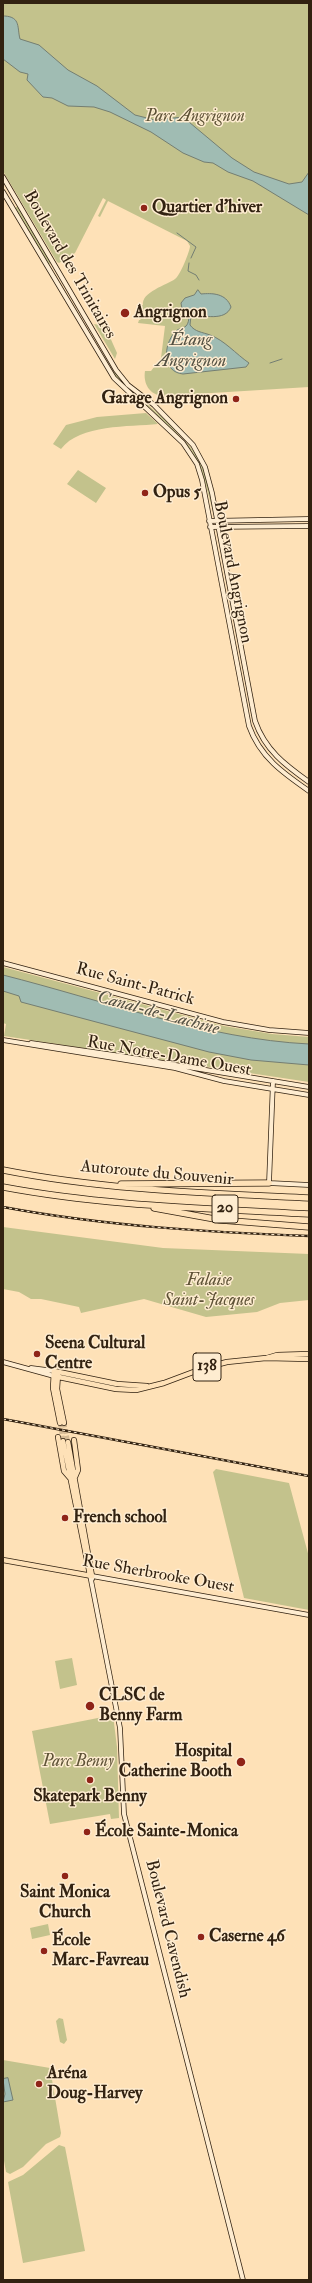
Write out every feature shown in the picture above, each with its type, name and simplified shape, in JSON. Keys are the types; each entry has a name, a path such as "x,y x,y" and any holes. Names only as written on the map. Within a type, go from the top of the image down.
{"highway":[{"name":"Autoroute du Souvenir","path":"3,1170 81,1183 152,1191 309,1198"},
{"path":"81,1183 174,1185 268,1183"},
{"name":"Autoroute du Souvenir","path":"3,1187 62,1197 140,1205 309,1214"},
{"path":"140,1205 210,1219 309,1227"}],"main road":[{"name":"Boulevard des Trinitaires","path":"3,178 113,365"},
{"name":"Boulevard des Trinitaires","path":"3,192 108,369"},
{"name":"Boulevard Angrignon","path":"113,365 126,383 154,405 196,450 207,473 256,725 264,742 275,756 309,782"},
{"name":"Boulevard Angrignon","path":"108,369 119,384 158,418 192,454 200,473 250,730 260,749 273,764 309,791"},
{"path":"209,521 309,519"},
{"path":"210,527 309,526"},
{"name":"Rue Saint-Patrick","path":"3,963 223,1022 269,1030 309,1033"},
{"name":"Rue Notre-Dame Ouest","path":"3,1040 121,1056 309,1087"},
{"name":"Rue Notre-Dame Ouest","path":"24,1043 175,1068 224,1080 309,1094"},
{"path":"273,1081 268,1183 309,1185"},
{"name":"138","path":"56,1374 124,1390 139,1390 150,1386 167,1383 215,1365 266,1358 277,1355 309,1354"},
{"name":"138","path":"266,1358 309,1359"},
{"path":"3,1362 56,1374 62,1423"},
{"path":"58,1438 64,1471 73,1477 78,1470 74,1440"},
{"name":"Boulevard Cavendish","path":"66,1441 119,1723 124,1814 243,2280"},
{"name":"Rue Sherbrooke Ouest","path":"3,1560 309,1615"}],"green space":[{"name":"Parc Angrignon","path":"3,3 309,3 309,387 163,396 154,393 148,388 145,380 145,371 151,371 161,358 165,326 138,323 139,320 141,320 139,318 158,319 157,313 142,312 138,306 143,305 143,300 146,296 155,289 177,277 190,246 187,241 108,201 100,217 98,216 106,200 103,198 75,253 59,263 57,262 3,171"},
{"path":"18,206 51,263 49,264 15,208"},
{"path":"94,324 105,326 117,353 115,359"},
{"path":"115,371 125,385 163,418 194,451 205,473 214,515 202,471 192,451 154,412 117,379 113,373"},
{"path":"146,413 158,424 106,428 92,431 69,441 61,449 53,444 66,425 97,417"},
{"path":"78,470 106,488 96,503 67,484"},
{"path":"3,967 224,1026 272,1034 309,1037 309,1082 4,1036 6,1024 3,1023"},
{"name":"Falaise Saint-Jacques","path":"3,1227 163,1248 309,1254 309,1300 280,1303 257,1312 206,1317 144,1299 81,1313 79,1307 41,1299 31,1299 19,1292 3,1289"},
{"path":"216,1469 289,1483 309,1557 309,1610 244,1598 213,1472"},
{"path":"72,1658 77,1685 60,1689 55,1661"},
{"name":"Parc Benny","path":"113,1715 117,1747 119,1818 111,1819 110,1814 50,1824 32,1731"},
{"path":"48,1924 50,1935 32,1939 30,1928"},
{"path":"59,2018 63,2019 67,2040 64,2044 60,2042 56,2021"},
{"path":"3,2060 50,2068 61,2133 60,2137 46,2144 23,2167 10,2174 6,2172 3,2155"},
{"path":"59,2145 65,2147 85,2251 23,2263 8,2182 23,2175"}],"water":[{"path":"3,17 14,18 16,21 20,39 39,45 68,70 97,86 135,115 155,120 183,117 232,158 254,172 289,184 302,182 309,172 309,215 253,181 228,172 213,163 204,162 183,153 151,132 110,112 94,107 68,106 52,98 43,97 27,80 28,74 20,72 3,59"},
{"name":"Étang Angrignon","path":"198,290 201,294 214,294 222,296 229,302 231,307 224,315 219,316 213,317 191,315 190,325 196,330 215,337 225,344 249,363 246,367 183,374 176,372 171,368 167,357 168,344 175,332 186,326 189,320 189,314 182,309 181,303 185,298 194,295"},
{"path":"3,975 193,1027 271,1041 309,1044 309,1065 251,1060 209,1052 21,1002 19,996 3,991"},
{"path":"8,2078 13,2100 3,2102 5,2094 3,2079"}],"waterway":[{"path":"177,233 196,247 191,258"},
{"path":"189,263 188,271 196,275 199,280"},
{"path":"270,363 282,359"}],"tunnel":[{"path":"60,1423 63,1441"},
{"path":"64,1423 68,1442"}],"railway":[{"path":"3,1207 79,1219 156,1227 309,1236"},
{"path":"3,1419 309,1476"}],"place":[{"name":"Quartier d'hiver","path":"144,208"},
{"name":"Angrignon","path":"125,313"},
{"name":"Garage Angrignon","path":"236,399"},
{"name":"Opus 5","path":"145,493"},
{"name":"Seena Cultural Centre","path":"37,1354"},
{"name":"French school","path":"65,1518"},
{"name":"CLSC de Benny Farm","path":"90,1706"},
{"name":"Hospital Catherine Booth","path":"241,1762"},
{"name":"Skatepark Benny","path":"90,1780"},
{"name":"École Sainte-Monica","path":"87,1832"},
{"name":"Saint Monica Church","path":"65,1876"},
{"name":"Caserne 46","path":"201,1937"},
{"name":"École Marc-Favreau","path":"44,1951"},
{"name":"Aréna Doug-Harvey","path":"39,2084"}],"water label":[{"name":"Canal-de-Lachine","path":"158,1014"}]}
